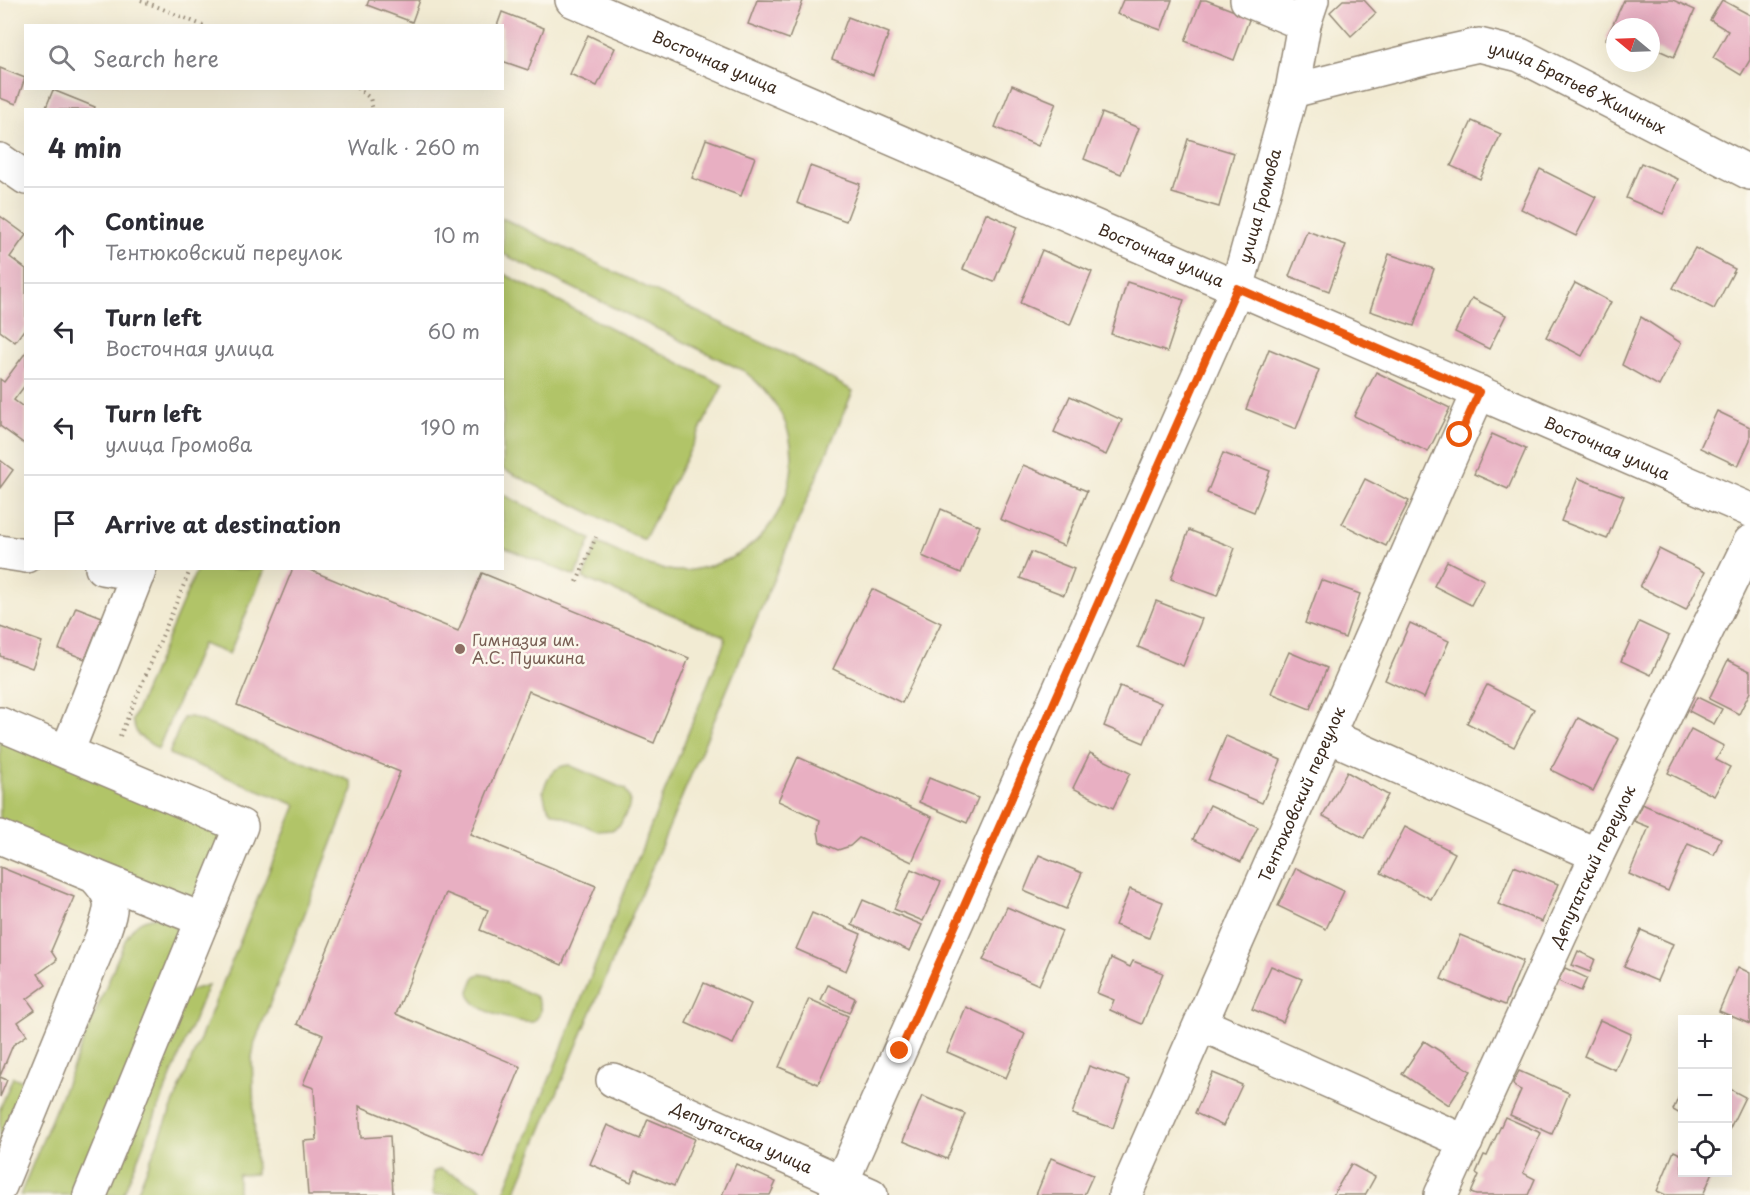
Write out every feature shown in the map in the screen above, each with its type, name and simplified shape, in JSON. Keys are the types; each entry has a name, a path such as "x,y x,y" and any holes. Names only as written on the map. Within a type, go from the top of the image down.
{"street":[{"name":"Восточная улица","path":"573,0 1750,510"},
{"path":"1247,0 1308,12"},
{"name":"улица Громова","path":"839,1188 1237,288 1292,91 1308,12"},
{"name":"улица Братьев Жилиных","path":"1292,91 1443,52 1479,45 1520,55 1750,172"},
{"path":"0,160 24,177"},
{"name":"Тентюковский переулок","path":"1125,1195 1479,392"},
{"name":"Депутатский переулок","path":"1441,1195 1597,855 1750,542"},
{"path":"0,552 24,556"},
{"path":"67,752 139,572 120,570"},
{"path":"0,724 241,826 90,1195"},
{"path":"1329,736 1597,855"},
{"path":"0,837 203,920"},
{"path":"0,1186 109,914 111,898 94,876"},
{"path":"1201,1024 1466,1142"},
{"name":"Депутатская улица","path":"614,1080 839,1188 871,1195"}],"path":[{"path":"141,0 199,24"},
{"path":"360,90 370,98 372,108"},
{"path":"577,582 596,537"},
{"path":"120,736 190,570"}],"green space":[{"path":"504,219 794,358 853,391 514,1195 503,1195 725,641 724,636 583,578 598,543 645,564 675,571 691,570 716,564 738,555 756,541 771,523 783,503 790,480 792,457 789,434 780,412 769,395 744,371 504,254"},
{"path":"504,274 723,385 644,540 504,470"},
{"path":"504,495 591,539 575,576 504,547"},
{"path":"197,570 265,570 229,654 202,644 158,749 138,735 132,721"},
{"path":"191,717 351,781 353,789 255,1042 252,1057 256,1174 238,1175 238,1195 136,1195 296,805 169,754 183,718"},
{"path":"0,736 225,831 195,905 0,825"},
{"path":"569,765 625,789 630,799 629,807 620,825 612,830 598,831 552,812 546,804 543,791 555,770"},
{"path":"157,917 172,924 183,937 79,1195 20,1195 126,938 138,923"},
{"path":"480,974 490,976 535,996 539,1003 539,1016 533,1022 525,1022 485,1010 471,998 469,991 475,976"},
{"path":"208,985 123,1195 103,1195 185,992"},
{"path":"13,1077 25,1082 0,1143 0,1109"},
{"path":"440,1169 478,1186 481,1189 480,1195 433,1195 433,1172"}],"building":[{"path":"369,0 420,0 412,22 367,5"},
{"path":"757,0 803,1 789,39 748,24"},
{"path":"1123,0 1172,0 1161,30 1117,14"},
{"path":"1201,0 1250,17 1234,60 1185,41"},
{"path":"1343,0 1364,0 1376,13 1351,36 1330,12"},
{"path":"1624,0 1673,0 1695,10 1674,57 1660,51 1660,18 1616,18"},
{"path":"1722,0 1750,15 1750,60 1741,75 1713,58 1728,31 1710,20"},
{"path":"502,12 544,28 528,70 504,62 504,24 498,24"},
{"path":"848,17 889,33 873,75 832,59"},
{"path":"588,35 615,48 597,86 570,74"},
{"path":"0,68 24,78 16,104 0,98"},
{"path":"1012,85 1056,103 1038,146 995,127"},
{"path":"53,90 95,107 95,108 46,108"},
{"path":"1102,113 1139,128 1121,174 1084,159"},
{"path":"1472,121 1501,134 1480,179 1451,166"},
{"path":"706,139 755,157 741,196 692,178"},
{"path":"1188,139 1234,153 1219,207 1172,193"},
{"path":"1641,163 1678,179 1663,214 1626,198"},
{"path":"810,166 860,184 846,221 797,203"},
{"path":"1540,169 1596,197 1576,236 1521,209"},
{"path":"986,213 1017,227 994,282 963,269"},
{"path":"0,216 24,234 24,238 10,257 24,268 24,330 15,342 0,331"},
{"path":"1307,231 1346,245 1329,291 1289,276"},
{"path":"1695,248 1735,269 1714,309 1673,288"},
{"path":"1042,250 1092,272 1070,325 1020,303"},
{"path":"1389,254 1434,269 1414,326 1370,311"},
{"path":"1127,282 1184,300 1167,352 1111,334"},
{"path":"1575,283 1611,302 1582,356 1546,337"},
{"path":"1472,298 1506,315 1489,349 1455,332"},
{"path":"1641,317 1681,343 1659,386 1622,365"},
{"path":"1269,349 1319,370 1296,429 1246,409"},
{"path":"24,355 24,387 14,400 24,408 24,444 0,426 0,379 4,382"},
{"path":"1376,372 1450,408 1428,452 1354,416"},
{"path":"1070,396 1122,420 1106,455 1054,432"},
{"path":"1717,411 1750,427 1750,440 1738,466 1700,448"},
{"path":"1492,434 1526,449 1508,489 1474,474"},
{"path":"1223,453 1270,471 1254,512 1207,493"},
{"path":"0,460 13,470 0,488"},
{"path":"1023,465 1087,491 1064,546 1000,519"},
{"path":"1578,478 1624,496 1607,539 1561,521"},
{"path":"1365,479 1409,501 1386,546 1342,524"},
{"path":"941,509 980,526 961,573 922,556"},
{"path":"1189,530 1235,548 1217,596 1171,579"},
{"path":"1659,549 1705,572 1686,610 1640,587"},
{"path":"1031,552 1074,569 1064,595 1020,578"},
{"path":"1447,561 1484,580 1471,605 1434,586"},
{"path":"292,570 310,570 458,631 482,573 689,658 654,743 529,691 470,834 596,886 562,965 480,930 488,910 446,893 396,1014 521,1067 483,1157 359,1106 361,1138 390,1136 393,1195 308,1195 304,1141 317,1140 314,1088 303,1084 323,1035 297,1024 400,772 237,705"},
{"path":"1321,580 1360,594 1345,638 1305,623"},
{"path":"872,589 941,623 902,703 833,669"},
{"path":"1156,601 1202,619 1183,666 1138,647"},
{"path":"76,607 102,617 85,659 59,649"},
{"path":"1639,622 1669,636 1651,675 1621,661"},
{"path":"1410,623 1449,641 1424,698 1385,680"},
{"path":"0,627 42,642 32,668 0,656"},
{"path":"1289,652 1327,668 1310,709 1271,693"},
{"path":"1728,660 1750,671 1750,692 1739,714 1709,699"},
{"path":"1487,685 1534,709 1514,747 1467,723"},
{"path":"1120,686 1161,703 1144,743 1104,726"},
{"path":"1697,697 1722,709 1714,724 1689,711"},
{"path":"1578,718 1619,739 1593,791 1551,770"},
{"path":"1691,729 1724,746 1716,760 1730,767 1714,796 1668,773"},
{"path":"1226,736 1281,760 1262,803 1208,780"},
{"path":"1090,753 1130,773 1113,808 1073,788"},
{"path":"798,757 932,817 912,862 859,838 850,846 838,850 820,842 818,831 820,820 778,801"},
{"path":"1347,772 1388,795 1364,838 1323,816"},
{"path":"929,778 978,798 967,823 919,802"},
{"path":"1642,804 1721,838 1714,855 1688,844 1668,891 1629,874 1649,827 1634,821"},
{"path":"1210,805 1258,827 1241,862 1193,839"},
{"path":"1405,827 1455,853 1431,899 1381,873"},
{"path":"1039,855 1082,873 1066,909 1024,891"},
{"path":"1514,866 1558,884 1542,922 1498,904"},
{"path":"0,867 74,897 51,951 57,960 38,974 46,985 27,999 35,1010 18,1022 27,1035 13,1045 0,1076"},
{"path":"1296,868 1344,891 1326,929 1278,906"},
{"path":"911,869 941,882 923,921 894,909"},
{"path":"1130,889 1163,902 1149,938 1115,925"},
{"path":"863,900 922,925 910,951 852,925"},
{"path":"1007,907 1062,931 1039,985 983,960"},
{"path":"812,913 861,934 846,971 796,949"},
{"path":"1641,930 1673,944 1657,981 1624,967"},
{"path":"1460,935 1523,961 1505,1005 1441,979"},
{"path":"1578,951 1595,959 1590,972 1572,965"},
{"path":"1111,958 1130,967 1133,961 1163,973 1142,1024 1110,1010 1114,1000 1097,993"},
{"path":"1271,966 1302,979 1283,1022 1252,1009"},
{"path":"1738,967 1750,973 1750,1024 1719,1011"},
{"path":"1565,968 1587,978 1581,991 1558,981"},
{"path":"704,983 751,1004 733,1044 686,1023"},
{"path":"828,985 855,998 849,1013 821,1000"},
{"path":"809,999 848,1016 818,1084 779,1067"},
{"path":"966,1007 1025,1034 1006,1078 947,1052"},
{"path":"1600,1020 1631,1034 1615,1070 1584,1056"},
{"path":"1424,1041 1471,1071 1449,1105 1402,1074"},
{"path":"1089,1066 1130,1080 1113,1128 1072,1114"},
{"path":"1519,1071 1569,1093 1552,1134 1510,1115 1521,1090 1513,1083"},
{"path":"1213,1073 1242,1085 1223,1126 1195,1113"},
{"path":"0,1077 7,1080 0,1097"},
{"path":"1732,1090 1745,1097 1732,1124"},
{"path":"922,1096 965,1114 947,1159 903,1141"},
{"path":"1678,1098 1678,1113 1673,1110"},
{"path":"1505,1117 1541,1133 1523,1173 1535,1179 1528,1195 1476,1195 1471,1193 1484,1155 1487,1156"},
{"path":"648,1119 695,1139 674,1186 636,1170 631,1182 590,1164 607,1125 640,1139"},
{"path":"1674,1151 1678,1153 1678,1177 1711,1177 1703,1195 1666,1195 1657,1191"},
{"path":"1051,1158 1093,1175 1084,1195 1036,1195"},
{"path":"736,1164 776,1182 770,1195 722,1195"},
{"path":"1351,1164 1375,1177 1365,1195 1333,1195"}],"place":[{"name":"Гимназия им. А.С. Пушкина","path":"460,649"}],"route":[{"path":"900,1051 1237,288 1479,392 1460,435"}]}
